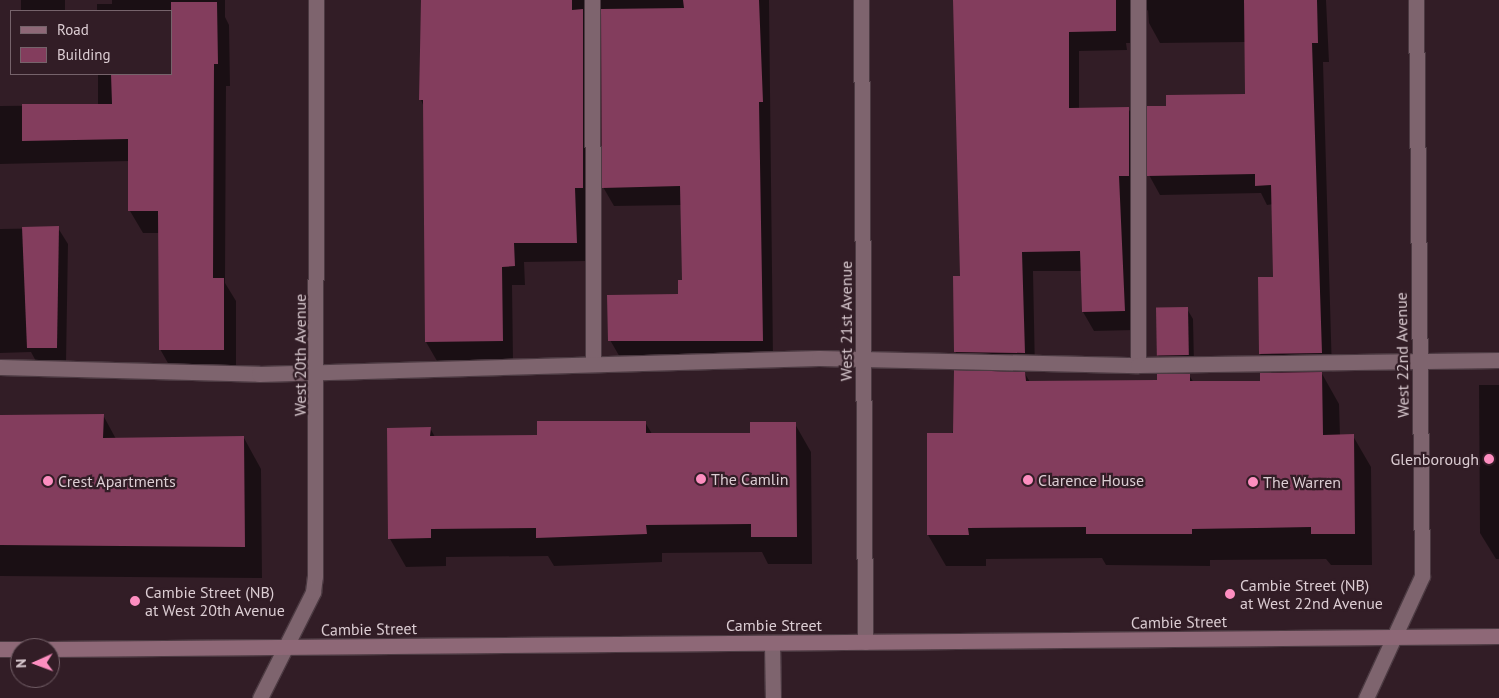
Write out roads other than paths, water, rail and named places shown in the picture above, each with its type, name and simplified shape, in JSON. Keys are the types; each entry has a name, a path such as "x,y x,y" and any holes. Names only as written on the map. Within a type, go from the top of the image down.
{"main road":[{"name":"Cambie Street","path":"60,649 1499,636"}],"street":[{"name":"West 20th Avenue","path":"260,698 313,592 318,372 316,0"},
{"path":"592,0 593,362"},
{"name":"West 21st Avenue","path":"861,0 865,642"},
{"path":"1138,0 1138,365"},
{"name":"West 22nd Avenue","path":"1366,698 1422,576 1416,0"},
{"path":"0,353 0,367 259,374 593,362 864,360 1138,365 1419,363 1499,360"},
{"path":"772,643 773,698"}],"place":[{"name":"Glenborough","path":"1489,459"},
{"name":"The Camlin","path":"701,479"},
{"name":"Clarence House","path":"1028,480"},
{"name":"Crest Apartments","path":"48,481"},
{"name":"The Warren","path":"1253,482"},
{"name":"Cambie Street (NB) at West 22nd Avenue","path":"1230,594"},
{"name":"Cambie Street (NB) at West 20th Avenue","path":"135,601"}]}
